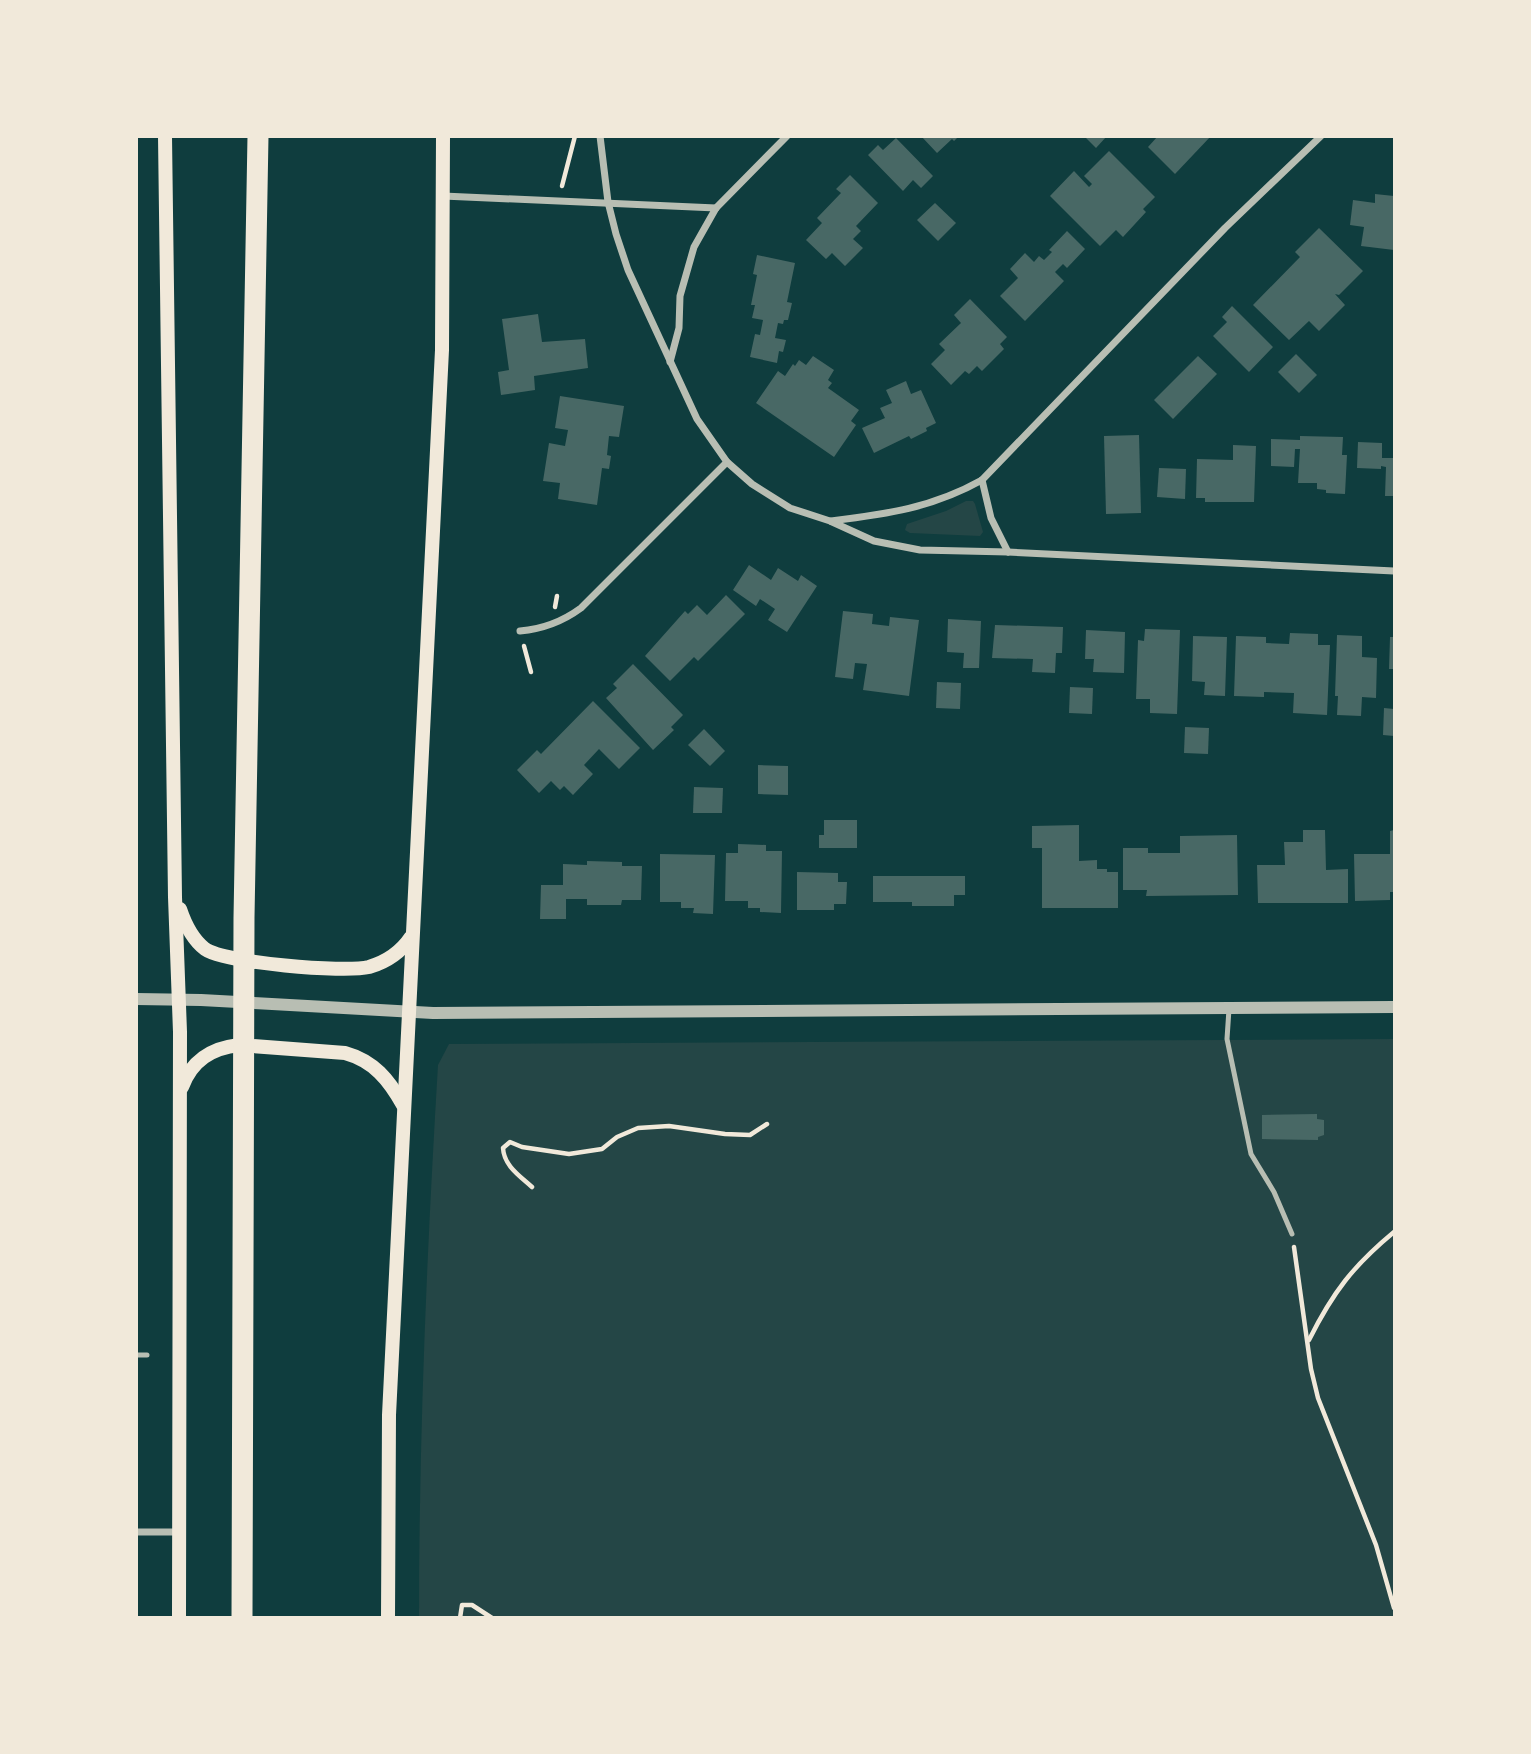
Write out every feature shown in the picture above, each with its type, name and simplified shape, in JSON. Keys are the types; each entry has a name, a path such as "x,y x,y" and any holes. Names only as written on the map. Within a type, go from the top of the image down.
{"highway":[{"path":"242,1618 244,918 258,136"}],"main road":[{"path":"165,136 175,897 179,999 179,1618"},
{"path":"388,1618 388,1415 442,350 443,136"},
{"path":"175,897 188,929 201,945 224,958 253,963 365,968 382,962 405,946 411,937"},
{"path":"179,1094 189,1070 201,1059 217,1050 239,1045 345,1053 359,1057 382,1074 403,1105"}],"street":[{"path":"600,136 608,202 628,270 697,419 727,462 752,484 790,508 830,521 874,541 920,551 1008,552 1395,570"},
{"path":"670,363 679,328 680,296 694,247 716,208 787,136"},
{"path":"830,521 891,514 930,505 982,480 1225,228 1321,136"},
{"path":"443,196 716,208"},
{"path":"520,631 552,625 581,608 727,462"},
{"path":"982,480 991,518 1008,552"},
{"path":"136,999 201,1000 407,1013 1395,1007"},
{"path":"136,1532 179,1532"}],"lane":[{"path":"1229,1008 1227,1039 1251,1154 1274,1192 1292,1234"},
{"path":"136,1355 147,1355"}],"path":[{"path":"563,182 575,136"},
{"path":"520,631 531,672"},
{"path":"532,1187 503,1157 503,1149 510,1142 522,1147 569,1154 601,1149 638,1128 670,1126 750,1135 767,1125"},
{"path":"1308,1341 1327,1304 1360,1261 1395,1232"},
{"path":"1292,1234 1311,1369 1318,1398 1376,1545 1395,1608"},
{"path":"460,1618 462,1605 472,1605 492,1618"}],"shaded area":[{"path":"966,501 973,501 975,504 983,532 980,536 910,533 905,530 907,524"},
{"path":"1394,1039 1394,1617 419,1618 422,1410 430,1203 438,1065 449,1044"}],"building":[{"path":"921,136 959,136 937,153"},
{"path":"1084,136 1107,136 1096,148"},
{"path":"1158,136 1211,136 1175,174 1148,147"},
{"path":"896,138 933,176 921,188 913,180 903,191 868,155 878,145 883,150"},
{"path":"1109,151 1155,197 1143,209 1146,212 1123,237 1116,230 1100,246 1050,196 1074,171 1089,187 1092,184 1084,176"},
{"path":"850,175 878,203 856,226 861,231 853,239 863,248 845,266 832,253 826,259 806,240 822,223 817,218 841,193 836,189"},
{"path":"1375,194 1394,196 1394,250 1361,246 1364,227 1350,225 1353,200 1375,203"},
{"path":"935,203 956,223 938,241 917,220"},
{"path":"1319,228 1363,271 1339,295 1335,294 1345,305 1319,331 1309,321 1289,340 1253,305 1300,257 1295,252"},
{"path":"1067,231 1085,249 1067,268 1063,264 1055,272 1064,281 1025,321 1000,296 1018,278 1010,269 1025,253 1034,262 1039,256 1044,260 1052,252 1049,250"},
{"path":"757,255 795,263 787,302 792,303 788,320 784,320 783,324 778,323 775,338 786,340 783,352 779,351 777,363 750,357 755,334 760,335 763,320 752,318 755,305 751,305 757,275 753,274"},
{"path":"970,299 1007,337 1000,344 1004,349 982,371 977,366 969,374 965,371 951,385 931,364 945,350 939,344 961,323 954,315"},
{"path":"1232,306 1273,347 1249,372 1213,336 1227,322 1222,317"},
{"path":"538,314 542,342 585,339 588,368 534,376 535,390 501,395 498,372 509,370 502,319"},
{"path":"1296,354 1317,375 1299,393 1278,372"},
{"path":"813,356 834,370 828,380 832,383 828,388 859,410 851,421 856,425 834,457 756,403 778,371 785,376 793,364 795,366 799,360 806,365"},
{"path":"1198,356 1217,374 1173,419 1154,400"},
{"path":"906,381 911,394 921,390 936,423 911,439 909,436 874,453 862,428 885,418 880,408 892,403 886,390"},
{"path":"560,396 624,406 619,437 609,436 609,469 602,468 597,505 558,499 560,483 543,481 549,443 565,446 568,430 555,428"},
{"path":"1139,435 1141,513 1106,514 1104,436"},
{"path":"1300,436 1343,437 1342,455 1347,455 1345,494 1326,493 1326,490 1317,489 1317,483 1298,483 1300,449 1295,449 1294,467 1271,466 1271,439 1300,440"},
{"path":"1358,442 1382,443 1382,458 1394,458 1394,496 1385,496 1386,467 1357,468"},
{"path":"1233,445 1256,446 1254,502 1205,502 1205,498 1196,498 1197,459 1233,460"},
{"path":"1159,468 1186,469 1185,499 1157,497"},
{"path":"749,565 771,580 778,568 798,581 801,575 817,586 787,632 768,620 775,609 760,599 756,606 733,590"},
{"path":"726,595 745,614 698,661 694,657 670,681 645,656 685,611 688,614 697,605 707,615"},
{"path":"843,611 873,614 872,624 889,626 890,617 919,620 909,696 863,690 867,664 855,663 853,679 835,677"},
{"path":"948,619 981,621 979,668 963,668 964,653 947,652"},
{"path":"995,625 1063,627 1062,653 1056,653 1055,673 1032,672 1033,659 992,658"},
{"path":"1145,629 1180,630 1177,714 1150,713 1150,699 1136,699 1138,640 1144,641"},
{"path":"1086,630 1125,632 1124,673 1093,672 1094,659 1085,659"},
{"path":"1290,633 1318,634 1318,645 1330,645 1327,715 1293,713 1294,693 1264,692 1264,697 1234,696 1236,636 1266,637 1266,643 1289,644"},
{"path":"1337,635 1362,636 1362,657 1377,658 1376,698 1362,697 1361,716 1337,715"},
{"path":"1193,636 1227,637 1225,696 1204,695 1205,682 1192,681"},
{"path":"1390,637 1394,637 1394,669 1389,669"},
{"path":"633,664 683,715 671,727 674,730 653,750 606,698 617,688 613,684"},
{"path":"937,682 961,683 960,709 936,708"},
{"path":"1070,687 1093,688 1092,714 1069,713"},
{"path":"593,701 640,748 619,769 599,749 584,765 593,774 573,795 564,786 560,790 551,781 539,793 517,770 537,750 541,754"},
{"path":"1384,708 1394,709 1394,736 1383,735"},
{"path":"1185,727 1209,728 1208,754 1184,753"},
{"path":"704,729 725,751 710,766 688,745"},
{"path":"758,765 788,766 788,795 758,794"},
{"path":"694,787 723,788 722,813 693,813"},
{"path":"824,820 857,820 857,848 819,848 819,835 824,835"},
{"path":"1079,825 1079,861 1097,860 1097,869 1118,872 1118,908 1042,908 1042,848 1032,848 1032,826"},
{"path":"1303,830 1325,830 1326,870 1348,869 1348,903 1258,903 1257,865 1285,865 1284,842 1303,842"},
{"path":"1394,830 1394,892 1390,892 1390,900 1355,901 1354,854 1390,854 1390,831"},
{"path":"1237,835 1238,895 1146,896 1147,890 1123,890 1123,848 1148,848 1148,853 1180,853 1180,836"},
{"path":"738,844 766,845 766,851 782,851 781,913 760,912 760,908 748,908 748,901 725,901 726,853 738,853"},
{"path":"660,854 715,855 713,914 693,913 694,908 681,908 681,902 660,902"},
{"path":"587,861 622,862 622,866 642,866 641,900 622,900 621,905 587,905 587,899 566,899 566,919 540,919 541,885 563,885 563,864 587,865"},
{"path":"797,872 838,873 838,882 847,882 846,904 834,904 834,910 797,910"},
{"path":"873,876 965,876 965,895 954,895 954,906 873,902"},
{"path":"1317,1114 1317,1119 1324,1120 1324,1135 1318,1137 1318,1140 1262,1139 1262,1115"}]}
